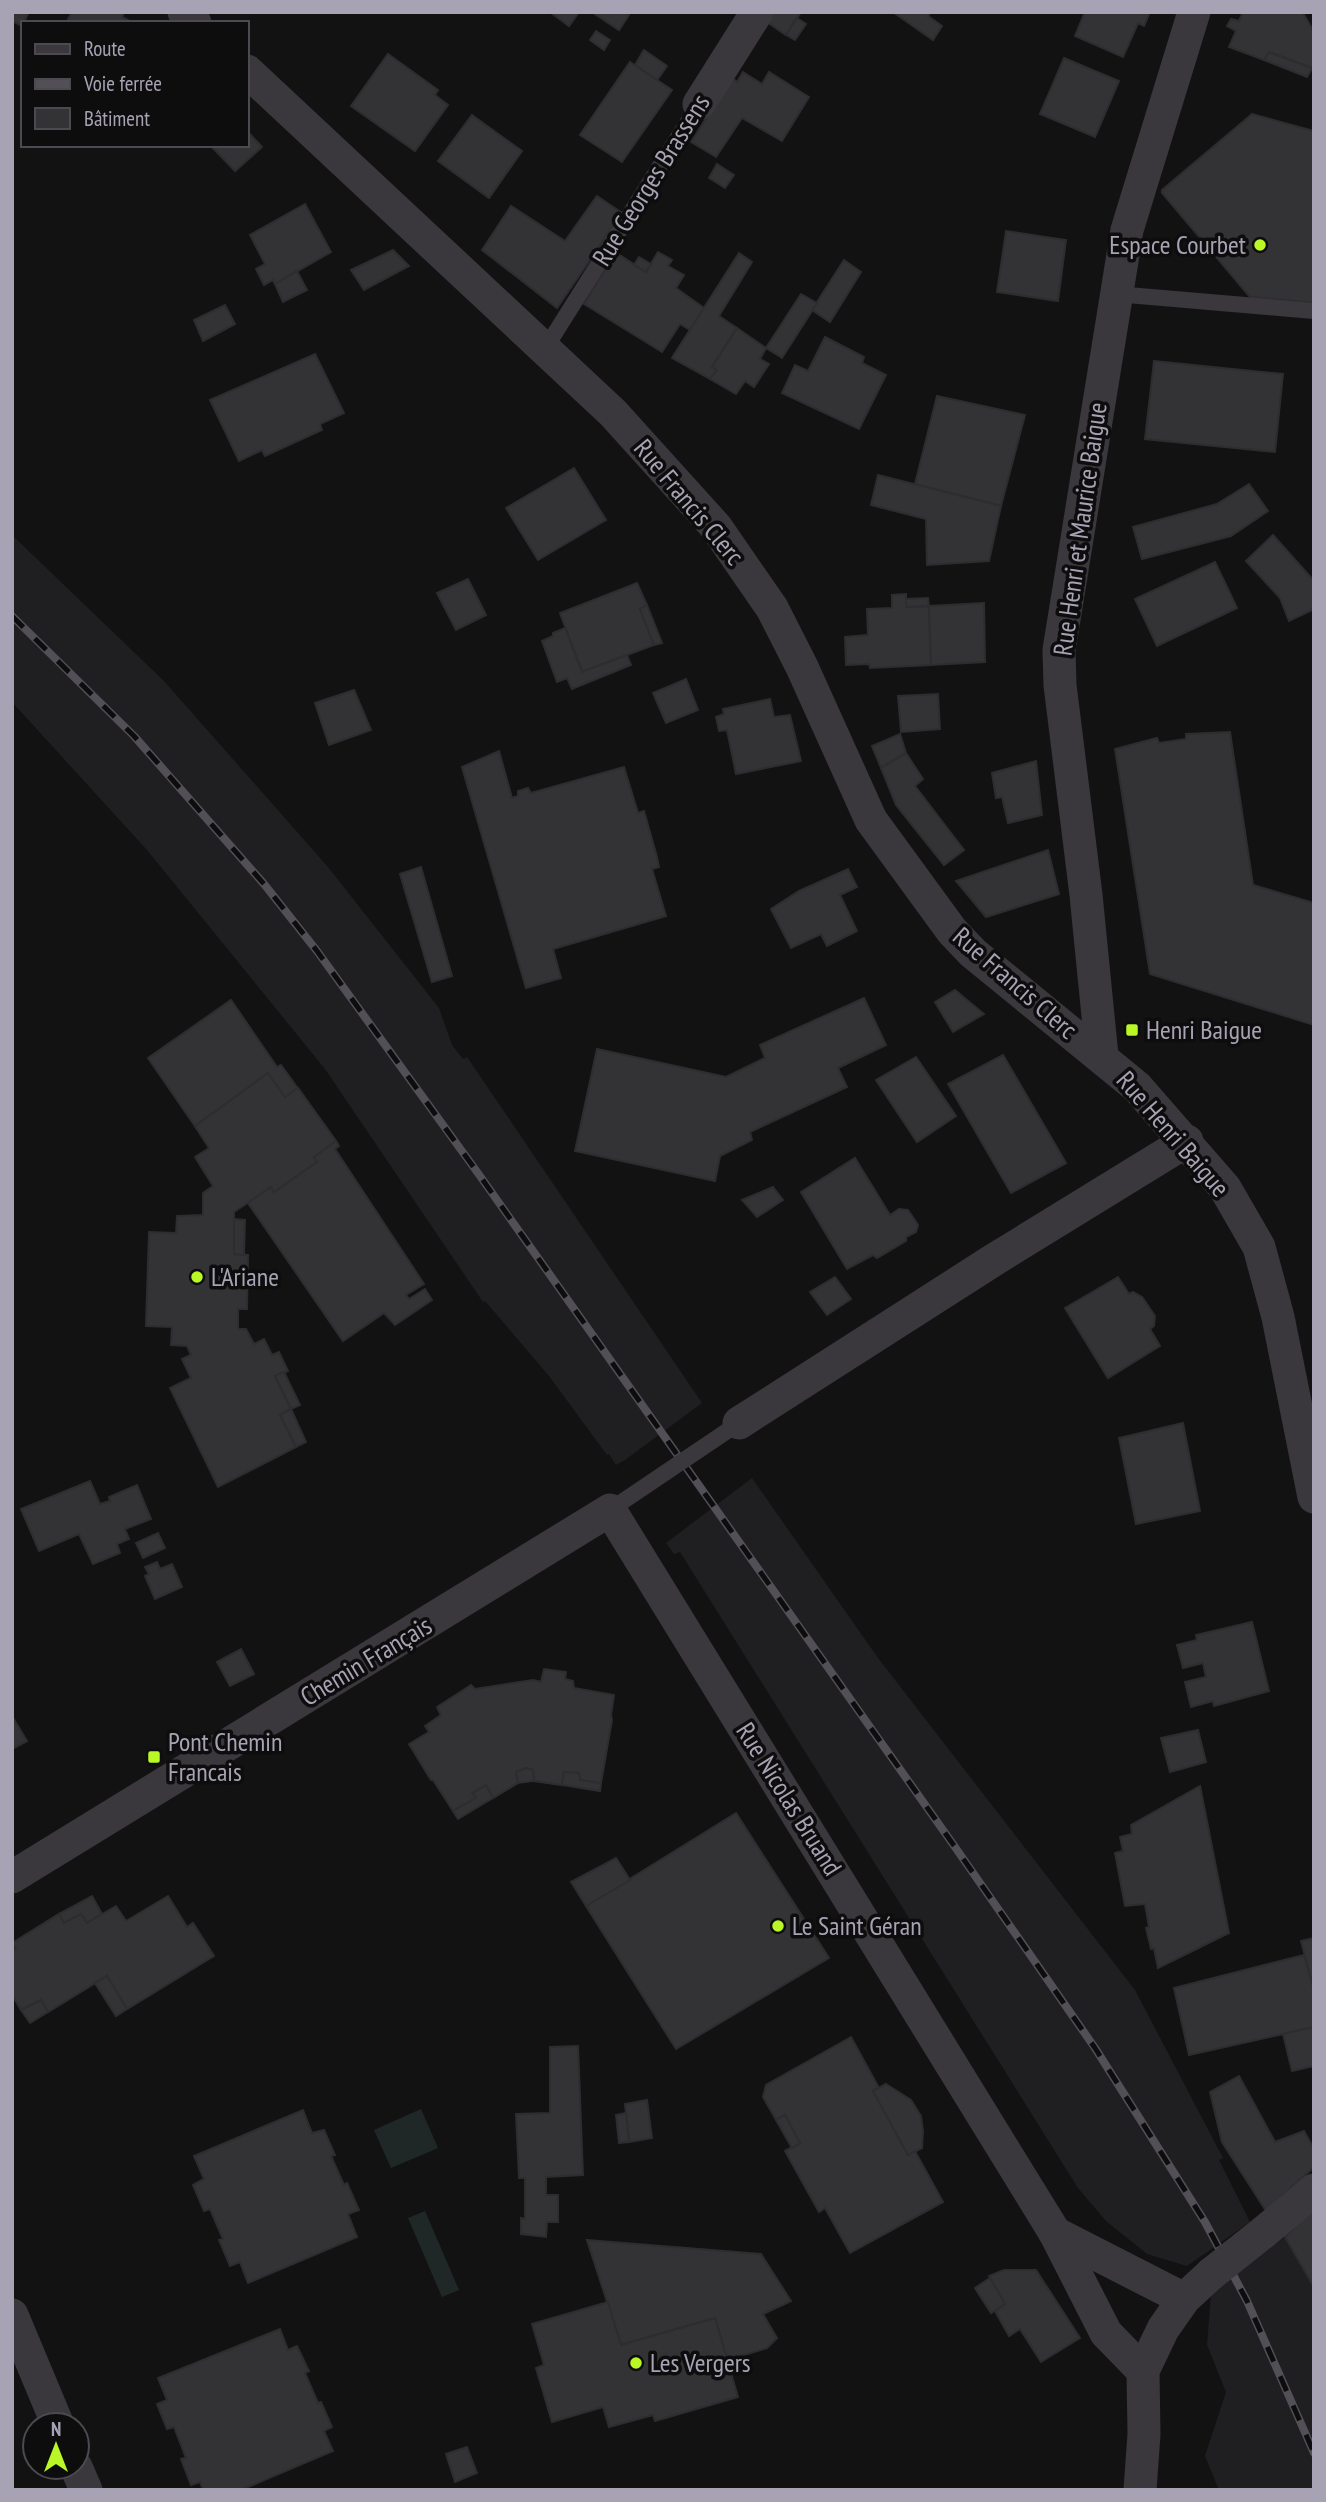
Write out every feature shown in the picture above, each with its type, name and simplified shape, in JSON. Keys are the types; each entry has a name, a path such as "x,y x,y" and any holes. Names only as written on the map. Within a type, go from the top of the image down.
{"street":[{"name":"Rue Georges Brassens","path":"699,104 757,12"},
{"name":"Rue Henri et Maurice Baigue","path":"1102,1056 1086,895 1060,685 1059,650 1128,230 1194,12"},
{"name":"Rue Francis Clerc","path":"248,72 613,413 716,527 772,608 802,667 871,820 952,931 973,953 1061,1027 1102,1056"},
{"name":"Rue Henri Baigue","path":"1102,1056 1137,1087 1225,1188 1259,1247 1278,1317 1314,1497"},
{"path":"739,1423 1186,1141"},
{"name":"Chemin Français","path":"12,1877 610,1510"},
{"name":"Rue Nicolas Bruand","path":"610,1510 1055,2233 1106,2333 1143,2371"},
{"path":"1140,2490 1144,2434 1143,2371 1163,2329 1184,2298 1314,2190"},
{"path":"1055,2233 1184,2298"},
{"path":"12,2315 52,2411"}],"lane":[{"name":"Rue Georges Brassens","path":"545,349 699,104"},
{"path":"1116,294 1314,311"},
{"path":"610,1510 739,1423"}],"shaded area":[{"path":"12,535 164,681 328,867 439,1008 452,1045 463,1059 467,1057 702,1403 625,1460 616,1465 609,1454 607,1455 549,1376 485,1301 483,1302 325,1069 147,850 12,702"},
{"path":"752,1478 878,1658 1135,1990 1223,2158 1219,2160 1250,2222 1187,2266 1147,2254 1106,2221 1078,2188 680,1552 674,1554 666,1543"},
{"path":"421,2109 438,2148 391,2168 374,2130"},
{"path":"425,2211 459,2290 442,2297 408,2218"},
{"path":"1285,2237 1314,2287 1314,2490 1219,2490 1205,2456 1226,2392 1207,2345 1211,2294"}],"building":[{"path":"12,12 29,12 24,21 21,21 21,26 12,21"},
{"path":"72,12 124,12 122,17 129,21 67,21"},
{"path":"550,12 579,12 569,26"},
{"path":"592,12 626,12 629,15 619,30"},
{"path":"774,12 801,12 786,35 767,22"},
{"path":"893,12 931,12 928,16 942,26 933,40"},
{"path":"1085,12 1150,12 1144,26 1138,23 1123,57 1075,36"},
{"path":"1243,12 1303,13 1314,32 1312,68 1269,52 1264,60 1229,47 1236,31 1227,26 1231,19 1239,21"},
{"path":"797,18 806,24 795,40 786,35"},
{"path":"596,31 610,40 604,50 590,40"},
{"path":"644,50 667,66 657,80 635,65"},
{"path":"1269,52 1312,68 1307,77 1264,60"},
{"path":"388,54 438,90 435,95 448,105 415,151 351,106"},
{"path":"1064,58 1119,81 1095,137 1040,114"},
{"path":"630,62 672,90 622,162 580,135"},
{"path":"743,72 762,84 769,72 809,97 782,141 742,118 716,157 691,142 732,78 737,82"},
{"name":"Espace Courbet","path":"1252,114 1314,131 1314,303 1250,297 1162,193 1162,190"},
{"path":"472,115 522,151 489,198 438,161"},
{"path":"248,132 262,147 235,171 212,147 248,147"},
{"path":"717,164 734,175 725,188 709,178"},
{"path":"597,196 622,213 557,308 482,250 511,206 565,241"},
{"path":"305,204 331,252 275,284 273,280 264,285 256,269 265,264 250,235"},
{"path":"1006,231 1066,240 1058,301 997,292"},
{"path":"393,250 409,266 364,290 351,270"},
{"path":"615,252 646,272 658,252 672,260 668,266 684,275 676,288 704,308 690,330 680,324 662,352 584,304"},
{"path":"739,253 752,262 719,316 737,328 712,367 717,370 710,379 672,358"},
{"path":"639,257 651,264 646,272 634,265"},
{"path":"844,260 861,272 830,322 812,310"},
{"path":"297,271 307,290 283,302 275,284"},
{"path":"801,294 817,303 782,358 766,348"},
{"path":"225,305 235,324 203,341 194,320"},
{"path":"737,328 766,348 760,359 769,364 754,387 745,381 736,394 710,379 717,370 712,367"},
{"path":"825,337 864,357 862,363 886,375 859,429 782,393 795,365 808,371"},
{"path":"315,354 344,413 320,424 322,430 265,456 262,450 239,461 210,400"},
{"path":"1154,361 1283,374 1275,452 1145,439"},
{"path":"937,396 1025,415 1001,506 915,484"},
{"path":"574,468 606,520 538,560 506,508"},
{"path":"878,475 1001,506 989,561 927,565 926,519 871,505"},
{"path":"1249,484 1268,511 1231,536 1142,559 1133,527 1217,504"},
{"path":"1273,535 1314,581 1314,609 1289,621 1280,598 1246,561"},
{"path":"1215,562 1237,608 1157,646 1135,599"},
{"path":"468,579 486,615 456,630 437,593"},
{"path":"637,583 647,605 640,609 654,645 582,672 560,613"},
{"path":"906,594 906,607 929,606 931,665 870,668 869,664 846,665 845,637 868,635 867,609 892,608 892,595"},
{"path":"928,598 929,606 906,607 906,599"},
{"path":"984,603 985,662 931,665 929,606"},
{"path":"647,605 662,643 654,645 640,609"},
{"path":"565,628 582,672 627,655 631,665 572,689 567,678 557,682 542,641"},
{"path":"686,679 698,710 666,723 653,693"},
{"path":"354,690 371,730 329,745 315,703"},
{"path":"938,694 940,729 901,732 898,696"},
{"path":"770,699 774,717 790,715 801,761 736,774 727,730 719,731 716,717 724,714 723,709"},
{"path":"1230,732 1253,885 1314,903 1314,1025 1150,974 1115,749 1157,738 1159,743 1186,739 1186,734"},
{"path":"900,734 906,753 881,768 872,746"},
{"path":"499,751 512,798 518,796 518,791 528,788 531,793 624,767 638,813 644,811 657,857 659,867 652,869 666,916 553,949 561,978 526,988 462,767"},
{"path":"906,753 923,779 915,786 964,850 944,865 896,805 881,768"},
{"path":"1036,761 1042,815 1008,823 1002,797 996,798 992,773"},
{"path":"1048,850 1059,894 986,917 956,881"},
{"path":"421,867 452,976 432,982 400,874"},
{"path":"848,869 857,887 840,895 857,931 827,946 821,934 791,948 771,909 799,891"},
{"path":"955,990 984,1014 953,1032 935,1002"},
{"path":"864,998 886,1045 838,1068 847,1087 750,1132 752,1140 720,1156 715,1181 575,1151 597,1049 726,1077 765,1058 760,1045"},
{"path":"231,1000 277,1067 281,1065 336,1141 339,1146 335,1149 424,1284 406,1295 409,1299 425,1289 432,1300 395,1325 384,1313 343,1341 148,1058"},
{"path":"1003,1055 1066,1163 1011,1193 948,1084"},
{"path":"916,1057 956,1116 917,1142 876,1080"},
{"name":"L'Ariane","path":"268,1073 285,1097 298,1088 336,1141 314,1157 317,1162 274,1192 271,1187 234,1212 234,1254 248,1255 247,1309 238,1309 238,1329 246,1329 254,1344 264,1339 272,1355 279,1352 288,1371 275,1376 291,1409 280,1415 296,1447 218,1487 170,1388 191,1378 182,1359 191,1355 187,1346 171,1345 172,1327 146,1326 149,1232 176,1233 177,1216 203,1215 203,1193 213,1186 195,1157 209,1148 195,1126"},
{"path":"855,1158 890,1215 899,1209 908,1210 918,1225 916,1232 906,1237 906,1241 877,1258 873,1255 847,1269 801,1192"},
{"path":"773,1187 783,1200 757,1217 742,1200"},
{"path":"234,1219 245,1220 244,1255 234,1254"},
{"path":"835,1277 851,1299 827,1315 810,1292"},
{"path":"1118,1277 1129,1294 1133,1292 1142,1297 1155,1316 1154,1326 1150,1329 1160,1346 1108,1378 1065,1308"},
{"path":"284,1372 300,1405 291,1409 275,1376"},
{"path":"291,1409 306,1442 296,1447 280,1415"},
{"path":"1183,1423 1200,1511 1136,1524 1119,1438"},
{"path":"90,1481 100,1504 110,1501 109,1497 137,1485 151,1519 125,1529 129,1539 117,1544 120,1553 93,1564 79,1534 39,1551 21,1509"},
{"path":"158,1533 165,1548 143,1558 136,1543"},
{"path":"157,1562 160,1569 172,1564 182,1587 155,1599 145,1576 149,1574 145,1567"},
{"path":"1252,1622 1269,1691 1214,1706 1213,1701 1191,1707 1185,1682 1206,1677 1203,1663 1183,1668 1177,1645 1197,1640 1196,1635"},
{"path":"241,1649 254,1674 230,1686 217,1662"},
{"path":"544,1669 566,1672 565,1679 573,1681 574,1688 614,1695 601,1783 580,1780 579,1773 564,1772 562,1785 534,1781 533,1770 526,1768 516,1772 518,1783 493,1798 486,1785 473,1793 476,1798 453,1811 409,1744 429,1732 425,1726 441,1715 437,1707 471,1685 475,1689 533,1680 541,1682"},
{"path":"12,1716 27,1741 12,1749"},
{"path":"1198,1730 1206,1762 1170,1772 1161,1738"},
{"path":"526,1768 533,1770 534,1781 518,1783 516,1772"},
{"path":"564,1772 579,1773 580,1780 601,1783 600,1791 562,1785"},
{"path":"486,1785 493,1798 458,1819 453,1811 476,1798 473,1793"},
{"path":"1200,1786 1229,1933 1158,1968 1146,1928 1149,1927 1145,1904 1125,1906 1115,1853 1123,1851 1120,1837 1132,1834 1131,1825"},
{"path":"736,1813 829,1958 676,2049 586,1906"},
{"path":"616,1858 630,1880 586,1906 571,1882"},
{"path":"92,1896 102,1914 87,1923 81,1914 64,1923 59,1914"},
{"path":"168,1896 187,1927 193,1923 214,1956 127,2009 107,1976 48,2012 41,2000 21,2010 12,1995 12,1951 16,1949 12,1943 59,1914 64,1923 81,1914 87,1923 116,1906 126,1921"},
{"path":"1314,1938 1314,1990 1301,1941"},
{"path":"1304,1955 1314,1990 1314,2027 1189,2055 1174,1988"},
{"path":"107,1976 127,2009 116,2016 95,1983"},
{"path":"41,2000 48,2012 30,2023 21,2010"},
{"path":"1314,2027 1314,2066 1292,2071 1283,2034"},
{"path":"851,2037 879,2088 873,2091 908,2155 915,2151 943,2202 850,2253 825,2208 819,2212 785,2151 800,2143 785,2115 776,2120 763,2097 766,2085"},
{"path":"578,2046 583,2175 546,2177 546,2195 558,2195 558,2222 547,2222 546,2237 521,2234 521,2218 525,2219 525,2178 519,2178 516,2114 550,2113 550,2047"},
{"path":"1239,2076 1275,2142 1304,2131 1314,2149 1314,2167 1266,2211 1222,2142 1210,2092"},
{"path":"886,2084 911,2100 921,2116 922,2148 908,2155 873,2091"},
{"path":"647,2100 652,2138 629,2142 625,2104"},
{"path":"303,2110 312,2133 324,2130 335,2155 331,2156 359,2210 348,2214 357,2237 248,2283 240,2262 230,2266 219,2240 223,2239 210,2209 204,2211 193,2185 204,2179 194,2156"},
{"path":"626,2113 629,2142 619,2143 616,2115"},
{"path":"785,2115 800,2143 792,2148 776,2120"},
{"path":"1314,2207 1314,2287 1285,2237"},
{"path":"587,2240 761,2254 791,2301 763,2314 777,2338 767,2348 727,2360 715,2318 621,2345"},
{"path":"1004,2270 1036,2270 1080,2338 1041,2362 1020,2329 1009,2336 995,2311 1005,2304 989,2276"},
{"path":"990,2278 1005,2304 991,2313 975,2288"},
{"name":"Les Vergers","path":"608,2302 621,2345 715,2318 738,2397 655,2421 653,2415 609,2427 603,2407 552,2422 536,2368 544,2365 532,2324"},
{"path":"280,2329 288,2350 297,2346 309,2371 305,2373 332,2427 324,2431 333,2451 241,2490 203,2490 200,2482 191,2485 181,2459 186,2458 174,2427 167,2429 157,2404 167,2400 158,2378"},
{"path":"467,2447 477,2473 455,2482 446,2454"}],"railway":[{"path":"12,616 134,736 264,884 317,951 480,1176 1095,2048 1205,2222 1247,2301 1314,2453"}],"place":[{"name":"Espace Courbet","path":"1260,245"},
{"name":"Henri Baigue","path":"1132,1030"},
{"name":"L'Ariane","path":"197,1277"},
{"name":"Pont Chemin Francais","path":"154,1757"},
{"name":"Le Saint Géran","path":"778,1926"},
{"name":"Les Vergers","path":"636,2363"}]}
